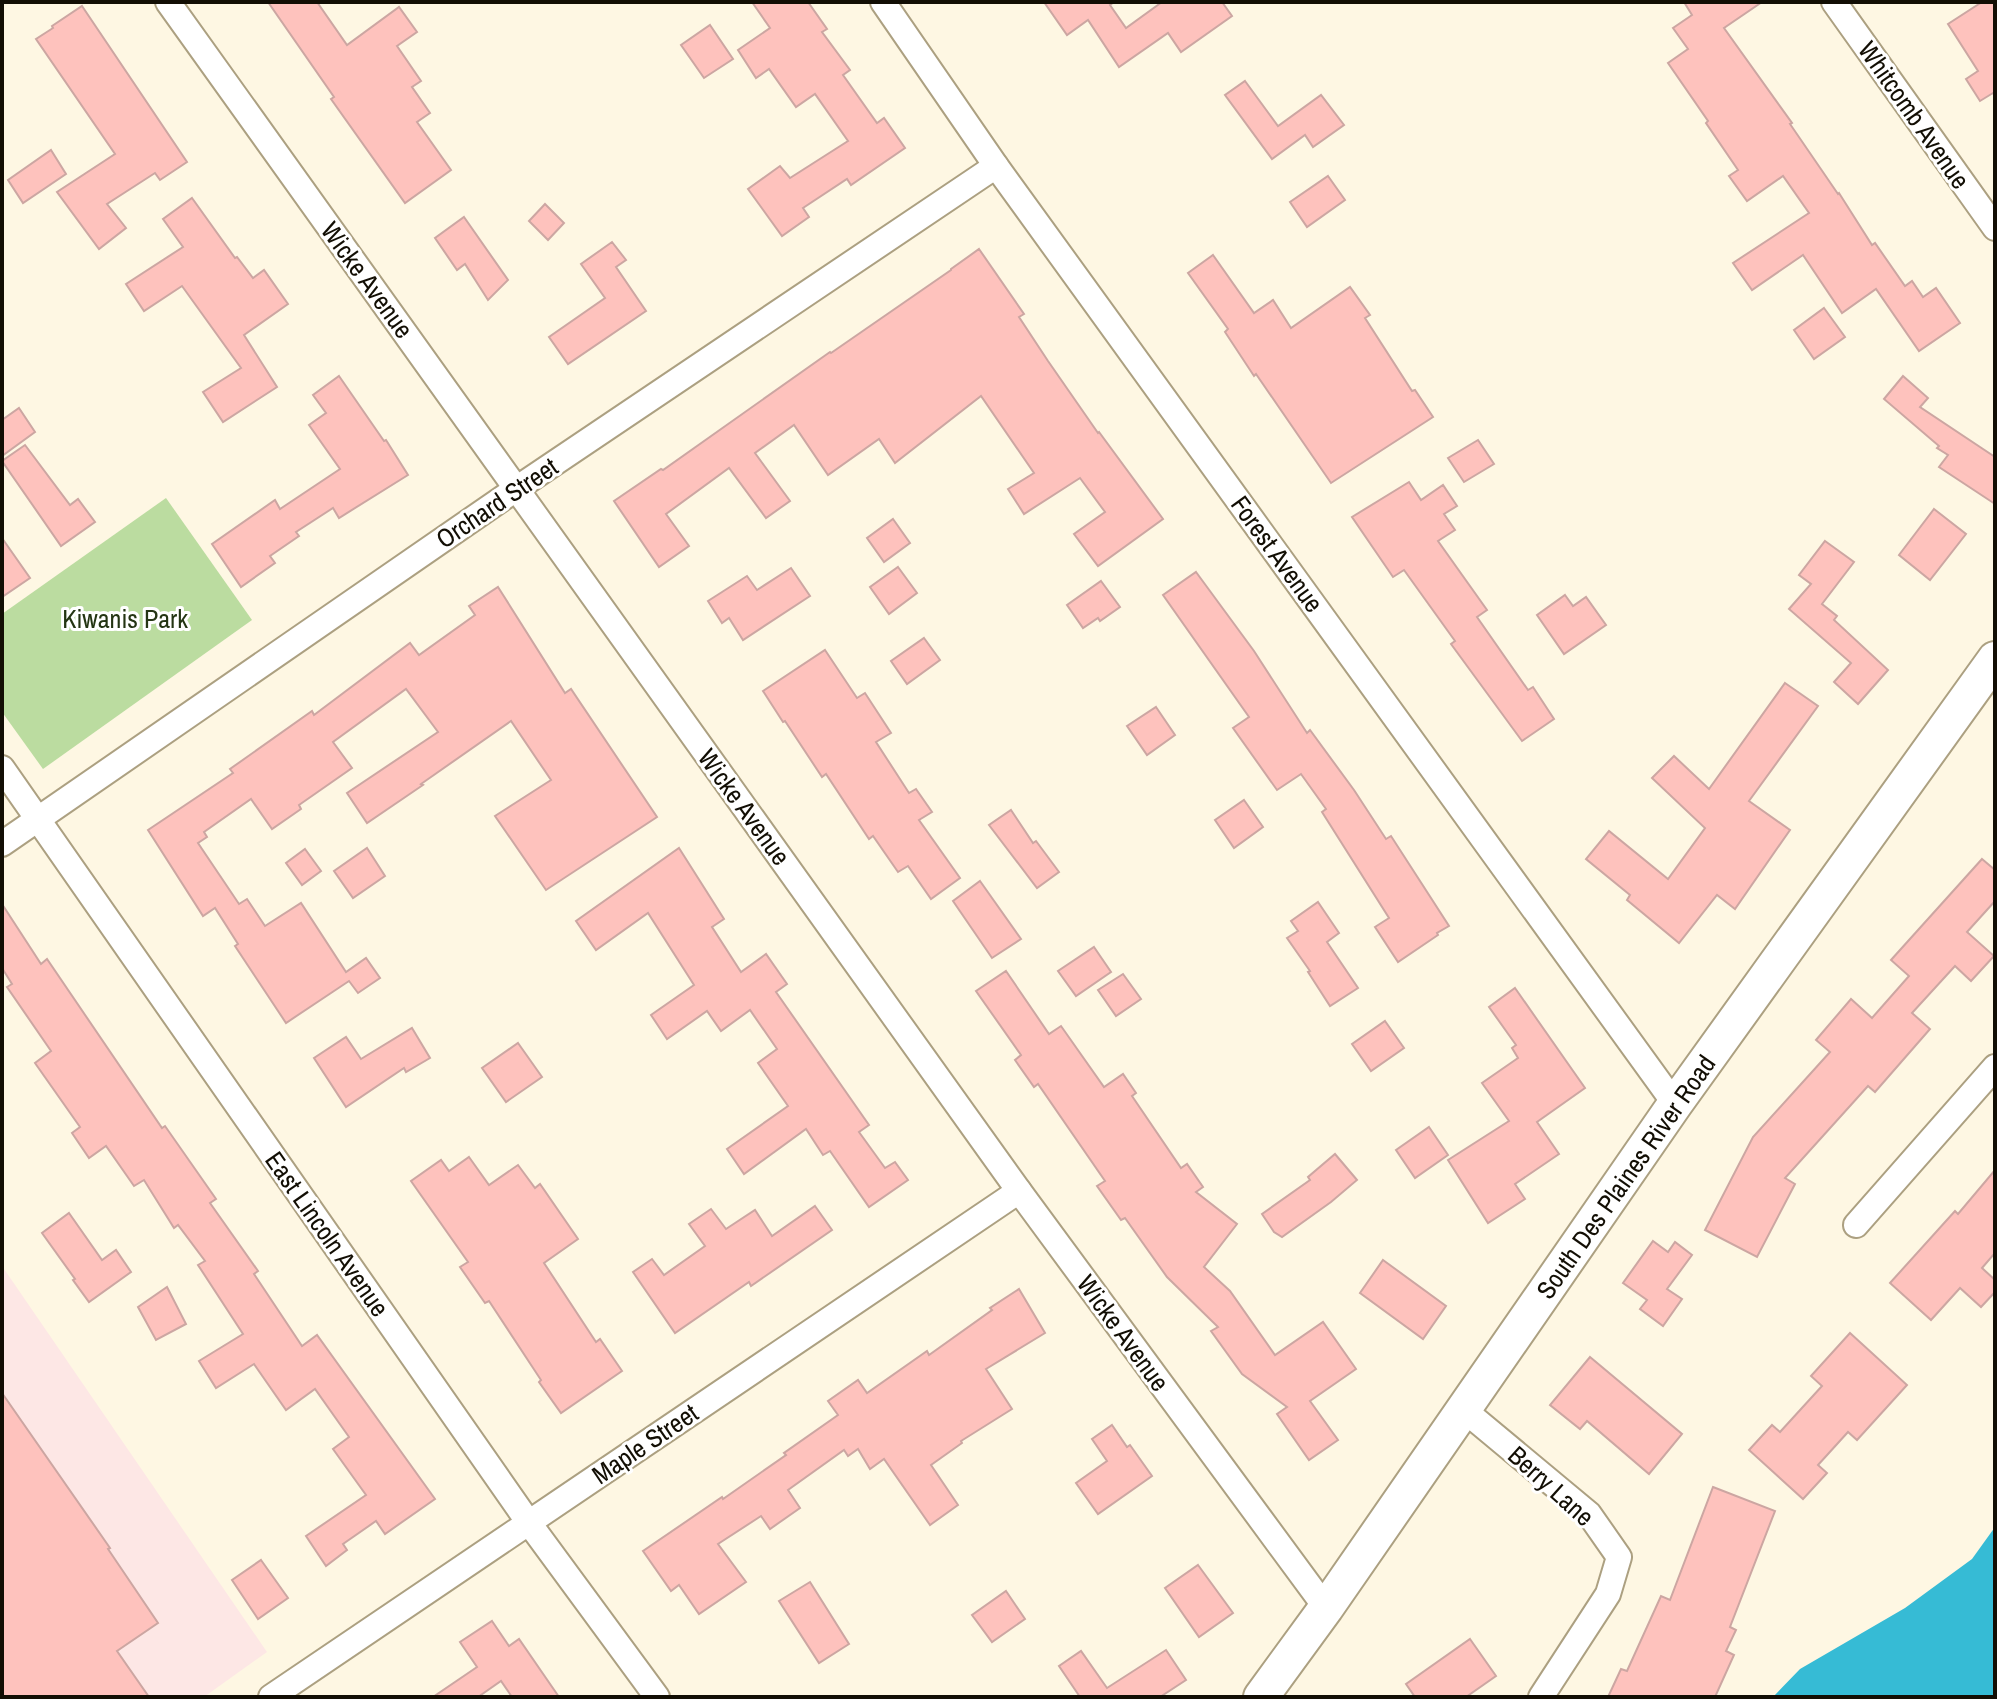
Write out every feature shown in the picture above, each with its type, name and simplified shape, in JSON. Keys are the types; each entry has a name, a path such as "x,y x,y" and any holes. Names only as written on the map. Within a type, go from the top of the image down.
{"main road":[{"name":"South Des Plaines River Road","path":"1261,1697 1675,1104 1995,659"}],"street":[{"name":"Wicke Avenue","path":"168,2 1019,1191 1326,1608"},
{"name":"Forest Avenue","path":"883,2 996,166 1675,1104"},
{"name":"Whitcomb Avenue","path":"1834,2 1995,228"},
{"name":"Orchard Street","path":"2,844 516,489 996,166"},
{"name":"East Lincoln Avenue","path":"2,768 529,1523 657,1697"},
{"path":"1856,1225 1995,1067"},
{"name":"Maple Street","path":"271,1697 1019,1191"},
{"name":"Berry Lane","path":"1464,1410 1589,1514 1619,1557 1608,1594 1541,1697"}],"shaded area":[{"path":"2,1266 267,1652 204,1697 4,1697 2,1694"}],"green space":[{"name":"Kiwanis Park","path":"166,498 252,620 43,769 2,712 2,614"}],"water":[{"path":"1995,1527 1995,1697 1773,1697 1800,1669 1905,1608 1972,1559"}],"building":[{"path":"268,2 317,2 347,45 399,7 417,32 397,46 421,81 412,87 430,113 417,122 451,170 405,203 331,99 334,97"},
{"path":"752,2 808,2 827,29 822,32 850,70 843,75 877,123 884,118 905,148 851,185 847,179 803,208 809,217 782,236 748,189 780,166 790,178 848,141 815,94 796,107 769,69 756,78 738,50 770,28"},
{"path":"1044,2 1114,2 1110,5 1126,28 1162,2 1222,2 1232,16 1181,52 1168,33 1119,67 1088,20 1067,35"},
{"path":"1684,2 1762,2 1724,28 1792,123 1872,245 1875,243 1905,286 1912,281 1923,297 1936,288 1960,323 1919,351 1876,289 1842,313 1803,255 1752,290 1733,263 1809,213 1783,176 1747,201 1729,176 1738,170 1668,63 1688,49 1673,28 1692,15"},
{"path":"1982,2 1995,2 1995,96 1993,93 1980,101 1966,79 1978,71 1948,24"},
{"path":"82,6 187,162 160,180 155,173 107,204 126,228 99,249 57,192 115,154 36,39"},
{"path":"710,25 733,59 704,78 681,45"},
{"path":"1245,81 1278,126 1321,95 1344,125 1313,147 1305,135 1272,159 1225,95"},
{"path":"51,150 66,174 23,203 8,180"},
{"path":"1328,176 1345,200 1307,227 1290,202"},
{"path":"192,198 253,278 264,270 288,304 244,335 277,387 223,422 203,392 241,368 182,286 144,311 126,284 183,247 163,219"},
{"path":"545,204 564,223 548,240 529,221"},
{"path":"464,217 508,280 488,300 465,264 457,270 435,238"},
{"path":"612,242 626,260 616,267 646,311 568,364 549,337 605,298 581,264"},
{"path":"979,249 1024,314 1019,317 1048,361 1163,519 1098,566 1074,534 1105,512 1080,478 1024,514 1008,489 1034,473 981,396 895,463 879,439 828,475 794,425 755,453 790,501 766,518 729,468 666,514 689,546 659,567 614,501"},
{"path":"1213,255 1254,313 1273,300 1291,328 1350,287 1370,315 1365,318 1412,391 1415,390 1433,417 1331,483 1256,374 1254,376 1225,332 1228,329 1188,273"},
{"path":"1824,308 1845,337 1814,359 1794,330"},
{"path":"339,376 408,475 339,518 333,508 296,532 299,536 270,556 275,563 241,587 212,544 275,500 280,509 340,469 309,425 326,413 313,395"},
{"path":"1903,376 1928,398 1920,407 1995,457 1995,504 1939,467 1948,455 1884,399"},
{"path":"19,408 35,432 2,456 2,420"},
{"path":"1478,440 1494,464 1464,482 1448,458"},
{"path":"25,445 70,505 78,499 95,522 61,546 2,461"},
{"path":"1409,482 1421,500 1443,485 1457,506 1444,514 1455,530 1438,541 1487,610 1477,617 1528,690 1533,687 1554,719 1522,741 1451,644 1455,641 1404,570 1393,577 1352,517"},
{"path":"1934,509 1966,534 1930,580 1899,555"},
{"path":"893,519 910,543 884,562 867,538"},
{"path":"2,538 30,578 2,597"},
{"path":"1825,541 1854,562 1822,604 1837,616 1834,620 1888,670 1858,704 1834,682 1851,663 1789,609 1811,584 1799,575"},
{"path":"898,567 917,593 889,614 870,587"},
{"path":"791,568 810,596 743,640 729,618 722,623 708,601 747,576 757,590"},
{"path":"1196,572 1254,651 1307,733 1310,730 1386,839 1391,836 1449,926 1398,962 1375,927 1389,918 1322,812 1326,809 1301,774 1277,790 1233,728 1249,717 1163,595"},
{"path":"1101,581 1120,607 1083,628 1067,605"},
{"path":"498,587 565,693 571,689 657,817 546,890 495,816 551,780 511,721 367,823 347,793 438,732 406,689 333,742 352,768 299,805 301,809 272,829 251,799 204,832 207,837 198,843 239,904 247,899 265,926 301,903 346,972 366,958 380,978 358,993 349,981 286,1023 235,946 238,944 215,908 203,916 148,830 233,773 230,769 312,711 314,715 410,643 419,655 475,615 469,606"},
{"path":"1565,595 1573,606 1586,597 1606,625 1564,654 1537,615"},
{"path":"924,638 940,660 907,684 891,661"},
{"path":"825,650 857,698 865,693 891,733 876,742 909,793 916,789 932,812 919,820 960,878 931,899 908,866 898,872 873,836 869,839 826,774 822,777 763,691"},
{"path":"1785,683 1818,706 1749,801 1790,830 1735,909 1717,895 1679,943 1627,900 1630,895 1586,859 1609,831 1668,879 1705,828 1652,778 1674,756 1709,789"},
{"path":"1156,707 1175,735 1147,755 1127,726"},
{"path":"1244,800 1263,827 1234,848 1215,820"},
{"path":"1011,810 1033,843 1036,841 1059,872 1037,888 989,825"},
{"path":"367,848 385,876 353,898 334,871"},
{"path":"679,848 724,919 712,927 741,972 766,954 787,984 776,992 869,1125 859,1132 885,1168 895,1162 908,1180 869,1207 830,1151 823,1155 806,1129 744,1174 727,1149 788,1106 758,1063 777,1049 750,1010 721,1031 707,1011 667,1039 651,1015 694,985 648,913 596,950 576,921"},
{"path":"305,849 321,871 302,885 286,863"},
{"path":"1982,859 1995,870 1995,901 1967,932 1994,956 1971,981 1955,966 1912,1013 1930,1029 1875,1092 1868,1086 1785,1178 1795,1184 1757,1257 1705,1230 1753,1137 1830,1052 1816,1040 1851,999 1872,1018 1909,976 1891,960"},
{"path":"980,881 1021,939 992,958 953,901"},
{"path":"1318,902 1339,933 1327,942 1358,988 1330,1006 1287,938 1298,931 1291,921"},
{"path":"2,904 41,964 47,959 162,1128 165,1126 216,1199 210,1203 258,1271 254,1274 302,1346 317,1335 435,1499 385,1534 376,1521 343,1544 347,1550 326,1566 306,1536 366,1495 333,1449 349,1437 315,1389 286,1410 254,1364 216,1388 199,1361 243,1334 198,1265 205,1261 178,1225 174,1228 144,1180 134,1186 106,1146 89,1158 72,1133 80,1127 35,1063 51,1051 7,987 12,984 2,968"},
{"path":"1094,947 1111,972 1076,996 1058,971"},
{"path":"1006,971 1049,1034 1061,1026 1104,1087 1123,1074 1136,1093 1132,1096 1181,1168 1187,1164 1203,1187 1196,1192 1237,1224 1204,1267 1230,1291 1275,1355 1323,1322 1356,1369 1310,1401 1338,1440 1309,1460 1277,1414 1287,1407 1242,1374 1211,1331 1218,1327 1167,1277 1125,1218 1121,1220 1097,1186 1105,1181 1038,1084 1034,1087 1015,1060 1021,1055 976,991"},
{"path":"1123,974 1141,999 1116,1016 1098,990"},
{"path":"1515,988 1585,1088 1537,1122 1559,1154 1515,1184 1525,1199 1488,1223 1448,1160 1509,1121 1482,1083 1518,1058 1512,1048 1516,1045 1489,1007"},
{"path":"1385,1021 1404,1048 1371,1071 1352,1044"},
{"path":"412,1028 430,1058 406,1072 404,1068 346,1107 314,1058 346,1037 361,1059"},
{"path":"518,1043 542,1077 506,1102 482,1068"},
{"path":"1429,1127 1448,1155 1415,1178 1396,1150"},
{"path":"1335,1154 1357,1180 1282,1237 1274,1232 1262,1214 1310,1180 1308,1177"},
{"path":"469,1157 489,1185 518,1165 535,1188 540,1184 578,1239 544,1263 596,1342 600,1339 622,1371 561,1413 489,1301 485,1303 460,1267 468,1262 411,1181 441,1160 449,1171"},
{"path":"1995,1170 1995,1253 1982,1268 1995,1280 1995,1292 1981,1307 1960,1288 1931,1320 1890,1283 1955,1211 1958,1214"},
{"path":"815,1206 832,1230 675,1333 633,1272 652,1259 664,1275 705,1246 689,1224 711,1209 726,1229 755,1210 772,1236"},
{"path":"69,1213 102,1260 116,1250 131,1272 89,1302 42,1233"},
{"path":"1653,1241 1668,1252 1675,1242 1692,1255 1667,1289 1682,1299 1663,1326 1640,1309 1647,1300 1623,1283"},
{"path":"1383,1260 1446,1306 1423,1339 1360,1293"},
{"path":"167,1287 186,1324 156,1340 138,1307"},
{"path":"1019,1289 1045,1333 986,1369 1012,1409 961,1441 931,1465 958,1505 930,1525 884,1459 870,1469 858,1449 848,1456 844,1450 788,1490 800,1508 770,1529 761,1516 718,1544 746,1582 699,1614 679,1585 671,1591 643,1551 723,1499 838,1415 828,1401 858,1380 867,1393 927,1351 929,1355"},
{"path":"1850,1333 1907,1385 1857,1440 1848,1432 1818,1465 1827,1473 1803,1499 1749,1450 1772,1425 1780,1432 1822,1386 1811,1376"},
{"path":"1590,1357 1682,1434 1649,1474 1587,1421 1580,1429 1550,1405"},
{"path":"2,1393 158,1623 117,1651 149,1697 2,1697"},
{"path":"1112,1425 1152,1476 1098,1514 1076,1483 1107,1461 1092,1439"},
{"path":"1713,1487 1775,1511 1730,1627 1736,1630 1726,1651 1734,1655 1715,1697 1608,1697 1621,1669 1627,1671 1661,1596 1670,1600"},
{"path":"261,1560 288,1598 258,1619 232,1580"},
{"path":"1198,1565 1233,1613 1199,1637 1165,1588"},
{"path":"810,1582 849,1644 819,1663 779,1601"},
{"path":"1006,1591 1025,1619 992,1642 972,1615"},
{"path":"492,1621 509,1646 519,1639 559,1697 512,1697 501,1681 478,1697 433,1697 477,1667 460,1642"},
{"path":"1470,1639 1496,1676 1466,1697 1415,1697 1406,1684"},
{"path":"1166,1650 1186,1680 1160,1697 1080,1697 1059,1666 1081,1651 1107,1688"}]}
